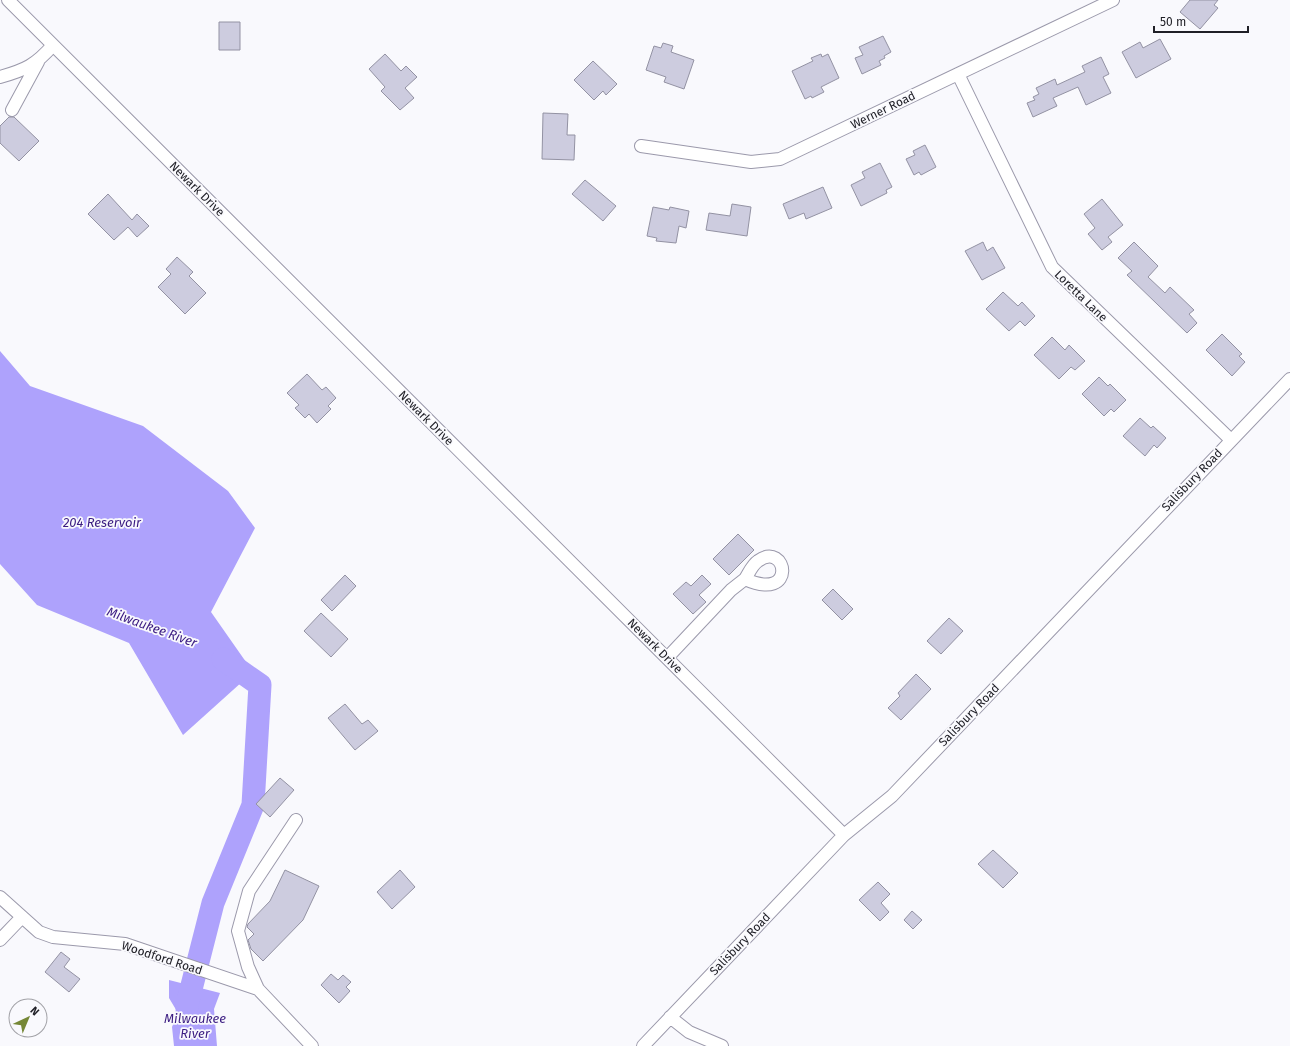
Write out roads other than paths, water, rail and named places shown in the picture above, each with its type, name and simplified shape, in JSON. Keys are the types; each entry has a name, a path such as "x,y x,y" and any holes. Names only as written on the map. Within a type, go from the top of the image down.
{"street":[{"name":"Newark Drive","path":"8,0 844,835"},
{"name":"Werner Road","path":"641,146 751,162 780,159 1113,0"},
{"path":"12,110 39,61 53,45"},
{"path":"0,77 22,71 39,61"},
{"name":"Loretta Lane","path":"958,74 1052,267 1231,440"},
{"name":"Salisbury Road","path":"643,1046 844,835 892,796 1290,379"},
{"path":"667,658 730,590 745,579"},
{"path":"258,989 248,967 238,932 250,891 296,820"},
{"name":"Woodford Road","path":"0,897 39,932 53,937 125,944 258,989 312,1046"},
{"path":"0,940 22,917"},
{"path":"670,1017 689,1032 722,1046"}],"water":[{"name":"204 Reservoir","path":"0,351 30,386 143,426 228,491 255,528 211,612 253,672 183,735 129,643 37,605 0,564"},
{"name":"Milwaukee River","path":"169,980 220,993 214,1009 217,1046 174,1046 172,1027 178,1013 169,998"}],"waterway":[{"name":"Milwaukee River","path":"188,1046 187,1005 213,903 253,805 260,685 223,659"}]}
